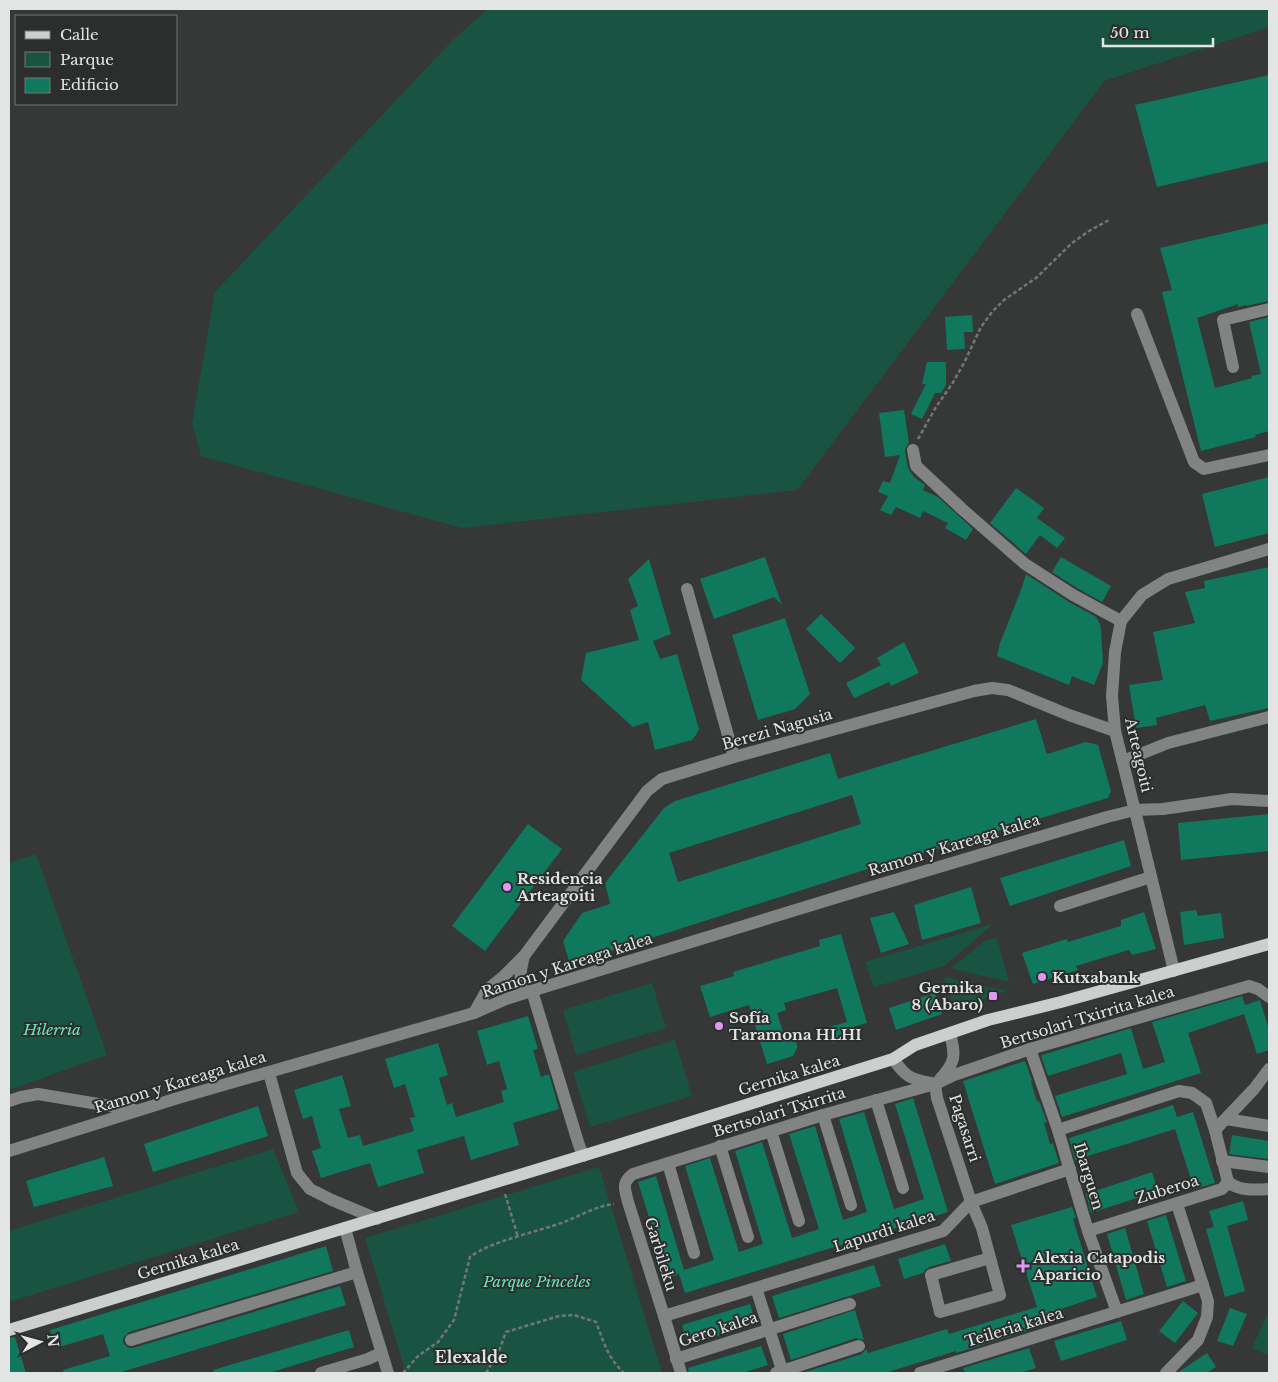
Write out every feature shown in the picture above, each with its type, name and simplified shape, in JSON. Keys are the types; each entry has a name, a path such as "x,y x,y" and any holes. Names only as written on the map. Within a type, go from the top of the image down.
{"main road":[{"name":"Gernika kalea","path":"9,1330 583,1156 893,1059 914,1045 988,1020 1061,1002 1269,944"}],"street":[{"path":"1233,367 1223,320 1269,309"},
{"path":"1136,314 1194,462 1204,469 1269,455"},
{"path":"913,450 916,466 1024,564 1121,622"},
{"name":"Arteagoiti","path":"1174,971 1115,731 1112,696 1115,652 1121,622 1142,595 1168,579 1269,548"},
{"path":"687,589 734,757"},
{"name":"Berezi Nagusia","path":"474,1013 487,990 524,956 646,790 662,780 734,757 974,691 992,688 1008,690 1069,715 1115,731"},
{"path":"1122,761 1168,743 1269,717"},
{"name":"Ramon y Kareaga kalea","path":"9,1151 178,1098 474,1013 506,999 1107,817 1135,810 1232,800 1269,801"},
{"path":"1060,906 1151,877"},
{"path":"524,956 520,971 522,988 532,991 583,1156"},
{"path":"503,977 500,991 506,999"},
{"name":"Bertsolari Txirrita kalea","path":"935,1084 954,1075 1030,1050 1249,986 1258,989 1269,997"},
{"path":"935,1084 950,1069 955,1054 950,1032"},
{"name":"Ibarguen","path":"1030,1050 1058,1130 1088,1230 1117,1312"},
{"name":"Pagasarri","path":"893,1059 914,1080 935,1084 937,1098 971,1202 982,1228 1000,1295 940,1312 931,1275 990,1258"},
{"path":"1215,1130 1243,1101 1269,1068"},
{"path":"269,1073 297,1173 310,1189 377,1218"},
{"name":"Bertsolari Txirrita","path":"633,1174 823,1115 935,1084"},
{"path":"1255,1087 1269,1089"},
{"path":"1058,1130 1178,1091 1192,1094 1206,1103 1228,1182 1234,1187 1256,1190 1269,1189"},
{"path":"9,1101 21,1096 38,1094 138,1111"},
{"path":"876,1100 903,1188"},
{"path":"823,1115 851,1206"},
{"path":"1226,1119 1269,1126"},
{"path":"771,1131 799,1221"},
{"path":"720,1146 748,1237"},
{"path":"1222,1158 1269,1168"},
{"path":"668,1163 694,1253"},
{"name":"Lapurdi kalea","path":"664,1316 943,1231 971,1202 1070,1169"},
{"name":"Garbileku","path":"633,1174 624,1185 628,1202 680,1373"},
{"name":"Zuberoa","path":"1088,1230 1222,1189 1228,1182"},
{"path":"1166,1373 1198,1340 1207,1317 1208,1301 1177,1204"},
{"path":"345,1228 388,1373"},
{"path":"131,1340 357,1272"},
{"name":"Teileria kalea","path":"920,1373 1203,1285"},
{"path":"756,1288 780,1372 859,1346"},
{"path":"769,1330 850,1304"},
{"name":"Gero kalea","path":"676,1359 769,1330"},
{"path":"321,1373 381,1354"}],"path":[{"path":"913,450 936,407 964,363 980,327 992,312 1004,300 1036,278 1072,243 1109,220"},
{"path":"505,1192 518,1237"},
{"path":"403,1373 418,1356 438,1342 454,1320 470,1258 478,1252 564,1222 605,1205 628,1202"},
{"path":"486,1373 499,1351 506,1332 559,1316 574,1315 596,1322 614,1364 624,1373"}],"green space":[{"path":"488,9 1269,9 1269,27 1104,81 797,490 462,528 201,456 192,423 215,292 453,40"},
{"name":"Hilerria","path":"36,854 107,1055 9,1090 9,863"},
{"path":"993,924 944,966 874,987 865,962"},
{"path":"997,938 1009,982 951,968 986,940"},
{"path":"944,977 1007,991 954,1009"},
{"path":"652,983 666,1028 576,1055 563,1010"},
{"path":"675,1040 692,1096 590,1127 573,1072"},
{"path":"273,1149 299,1212 9,1302 9,1231"},
{"name":"Parque Pinceles","path":"599,1167 662,1373 406,1373 365,1238"},
{"path":"1269,1310 1269,1356 1252,1348"}],"building":[{"path":"1269,75 1269,161 1157,187 1135,105"},
{"path":"1269,223 1269,301 1238,307 1238,304 1197,318 1215,388 1261,374 1249,322 1269,317 1269,431 1255,435 1256,437 1201,451 1162,292 1172,290 1160,248"},
{"path":"972,315 973,332 964,332 965,349 947,350 945,317"},
{"path":"927,362 946,362 946,385 941,393 935,393 922,419 911,414 926,384 922,384"},
{"path":"904,410 909,443 905,451 908,468 914,477 925,485 923,490 938,497 973,529 966,540 945,528 948,523 923,511 920,518 896,507 891,515 880,510 888,496 878,492 883,481 890,483 900,455 885,457 879,413"},
{"path":"1269,477 1269,533 1215,547 1202,494"},
{"path":"1016,488 1044,508 1037,518 1065,538 1057,548 1040,535 1026,554 990,523"},
{"path":"765,557 782,605 774,597 714,619 700,579"},
{"path":"1061,557 1111,586 1102,602 1052,572"},
{"path":"649,559 671,634 653,641 660,659 677,654 699,729 692,740 655,750 648,722 633,727 581,680 586,653 639,640 630,610 638,606 628,579"},
{"path":"1269,567 1269,708 1210,721 1205,705 1156,718 1157,725 1136,728 1129,685 1163,680 1153,632 1195,623 1185,592 1205,588 1204,581"},
{"path":"1026,574 1096,617 1100,624 1103,663 1094,685 1072,676 1069,685 997,656 1000,643"},
{"path":"821,614 855,648 840,663 806,629"},
{"path":"785,618 810,694 795,709 758,720 732,635"},
{"path":"904,642 919,673 891,686 889,682 854,698 846,683 881,665 877,658"},
{"path":"1036,719 1047,754 1086,742 1098,745 1111,791 1108,798 874,867 570,964 563,941 582,913 610,904 605,883 664,808 675,801 830,753 838,779","holes":["852,795 861,824 678,882 669,853"]},
{"path":"1269,814 1269,851 1181,860 1178,823"},
{"name":"Residencia Arteagoiti","path":"528,824 562,849 485,951 452,926"},
{"path":"1124,840 1131,866 1010,906 1000,878"},
{"path":"971,887 981,923 922,940 914,905"},
{"path":"1196,910 1198,916 1221,913 1224,938 1184,945 1180,912"},
{"path":"894,912 909,944 881,953 870,918"},
{"path":"1144,912 1156,949 1132,955 1129,950 1076,966 1078,970 1033,984 1022,953 1067,939 1068,942 1121,926 1121,920"},
{"path":"841,934 867,1023 849,1028 851,1037 833,1043 829,1027 847,1022 837,988 784,1003 786,1010 777,1013 784,1035 797,1044 797,1048 793,1056 767,1064 749,1005 710,1017 700,986 734,976 733,972 820,946 819,940"},
{"path":"935,993 942,1014 896,1030 889,1008"},
{"path":"1242,996 1245,1005 1260,1000 1269,1030 1269,1050 1257,1054 1244,1014 1188,1033 1201,1073 1062,1117 1055,1096 1127,1074 1121,1053 1048,1076 1042,1055 1131,1028 1143,1069 1165,1062 1152,1022"},
{"path":"528,1016 538,1049 533,1050 541,1077 549,1074 559,1109 513,1123 519,1145 471,1160 464,1136 417,1150 424,1173 378,1187 370,1163 321,1178 312,1151 321,1148 312,1116 303,1119 294,1090 342,1075 351,1106 339,1109 348,1138 360,1135 363,1146 414,1131 410,1118 415,1117 405,1084 394,1088 385,1059 438,1043 448,1075 439,1078 447,1105 452,1103 456,1117 504,1102 501,1091 507,1089 499,1061 487,1065 477,1031"},
{"path":"1025,1061 1037,1102 1039,1101 1047,1122 1044,1123 1050,1144 1053,1143 1059,1163 995,1184 963,1081"},
{"path":"913,1098 948,1212 685,1293 679,1274 668,1278 638,1182 656,1176 684,1270 714,1260 685,1166 710,1158 739,1252 763,1244 735,1151 762,1142 792,1238 819,1229 789,1134 815,1126 843,1220 867,1212 839,1119 864,1112 894,1209 924,1199 895,1104"},
{"path":"1173,1105 1177,1117 1193,1112 1215,1183 1194,1189 1175,1129 1075,1160 1069,1138"},
{"path":"258,1106 268,1136 153,1172 144,1144"},
{"path":"1232,1135 1269,1141 1269,1159 1229,1154"},
{"path":"104,1157 113,1186 34,1207 26,1181"},
{"path":"1152,1172 1158,1191 1091,1213 1086,1194"},
{"path":"1243,1201 1248,1220 1227,1226 1245,1291 1225,1297 1206,1229 1214,1227 1209,1211"},
{"path":"1072,1207 1076,1218 1073,1219 1097,1297 1043,1315 1046,1325 885,1373 802,1373 862,1354 866,1349 868,1353 947,1329 949,1334 1037,1307 1011,1225"},
{"path":"1166,1215 1186,1281 1167,1287 1147,1221"},
{"path":"1125,1228 1144,1294 1126,1300 1107,1234"},
{"path":"945,1244 951,1261 929,1267 923,1273 904,1279 898,1259"},
{"path":"326,1246 333,1271 129,1332 123,1338 123,1343 129,1348 133,1348 340,1286 346,1305 118,1373 64,1373 63,1370 110,1356 103,1334 56,1348 50,1330"},
{"path":"874,1265 881,1286 779,1318 772,1296"},
{"path":"1183,1301 1198,1313 1175,1343 1159,1331"},
{"path":"750,1304 756,1324 688,1345 682,1325"},
{"path":"1230,1308 1247,1314 1233,1346 1217,1341"},
{"path":"855,1310 864,1340 856,1338 791,1360 783,1334"},
{"path":"1121,1321 1127,1340 1061,1361 1054,1341"},
{"path":"349,1330 354,1347 269,1373 214,1373 213,1370"},
{"path":"15,1337 26,1373 9,1373 9,1338"},
{"path":"761,1346 768,1365 742,1373 689,1373 688,1368"},
{"path":"1029,1348 1036,1368 1019,1373 965,1373 963,1368"},
{"path":"1207,1353 1216,1367 1207,1373 1177,1373"}],"place":[{"name":"Residencia Arteagoiti","path":"507,887"},
{"name":"Kutxabank","path":"1042,977"},
{"name":"Gernika 8 (Abaro)","path":"993,996"},
{"name":"Sofía Taramona HLHI","path":"719,1026"},
{"name":"Alexia Catapodis Aparicio","path":"1023,1266"}],"district":[{"name":"Elexalde","path":"471,1357"}]}
